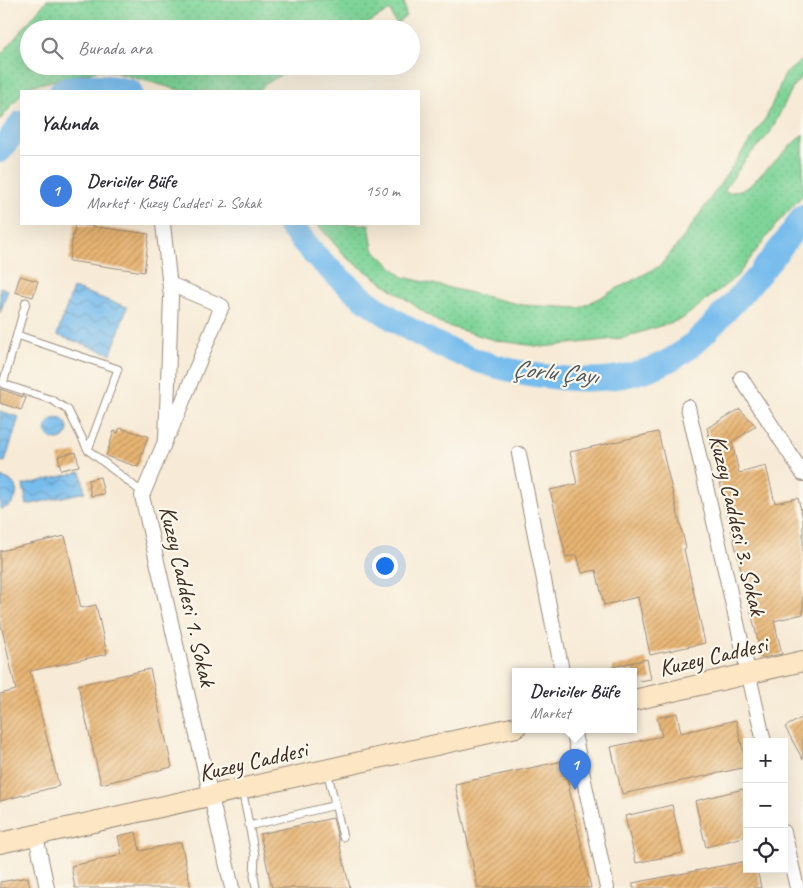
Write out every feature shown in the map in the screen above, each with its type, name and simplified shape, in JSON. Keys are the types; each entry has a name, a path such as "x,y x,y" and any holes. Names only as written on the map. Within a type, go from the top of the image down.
{"street":[{"name":"Kuzey Caddesi 1. Sokak","path":"163,225 171,298 166,439 142,496 232,888"},
{"path":"166,439 222,306 170,284"},
{"path":"741,378 803,474"},
{"name":"Kuzey Caddesi 3. Sokak","path":"688,407 763,738"},
{"path":"519,454 561,668"},
{"name":"Kuzey Caddesi","path":"637,699 803,661"},
{"name":"Kuzey Caddesi","path":"0,843 512,728"},
{"path":"575,733 607,888"},
{"path":"36,836 47,888"},
{"path":"788,849 797,888"}],"lane":[{"path":"26,302 3,384 52,400 68,410 88,450 143,493"},
{"path":"17,335 118,369 88,450"},
{"path":"327,770 343,837"},
{"path":"242,789 255,855 254,876 256,888"},
{"path":"249,826 336,805"}],"green space":[{"path":"47,0 404,0 406,16 402,20 394,20 390,10 374,20 30,20"},
{"path":"20,32 20,75 77,75 20,90 20,95 0,120 0,56"},
{"path":"803,59 803,75 793,87 770,133 746,159 725,189 728,193 747,188 803,134 803,195 779,221 737,276 682,319 623,338 542,347 494,340 441,324 346,257 318,225 369,225 373,249 403,277 522,305 580,308 660,266 683,238 767,116 785,74"},
{"path":"125,75 280,75 264,85 261,90 179,90"}],"water":[{"path":"0,287 8,290 0,313"},
{"path":"73,288 127,307 111,354 57,335"},
{"path":"0,411 19,417 5,462 0,461"},
{"path":"57,418 65,421 68,429 65,437 57,440 49,437 46,429 49,421"},
{"path":"81,472 85,492 27,505 23,485"},
{"path":"0,477 12,482 16,493 12,503 0,509"}],"building":[{"path":"75,225 149,234 144,272 69,261"},
{"path":"20,276 38,281 33,297 15,292"},
{"path":"0,389 26,398 21,410 0,403"},
{"path":"740,409 756,426 732,442 739,473 766,466 775,503 798,498 803,519 803,614 774,621 782,654 762,658 707,428"},
{"path":"120,428 148,436 138,467 106,456 114,431 118,433"},
{"path":"658,432 686,548 684,549 705,643 650,655 638,597 604,605 596,570 582,573 577,555 566,557 550,490 577,484 570,452"},
{"path":"76,452 79,466 61,470 58,456"},
{"path":"100,477 104,494 91,496 88,480"},
{"path":"65,536 81,608 96,605 107,654 30,671 59,786 0,801 0,694 16,690 0,620 0,551"},
{"path":"647,659 651,679 637,681 637,668 613,667"},
{"path":"150,669 172,767 101,784 78,685"},
{"path":"677,713 681,733 736,720 743,750 743,768 622,794 611,747 662,736 657,718"},
{"path":"803,717 803,760 785,727"},
{"path":"563,761 591,888 478,888 455,784"},
{"path":"743,789 743,837 706,847 695,801"},
{"path":"672,805 683,853 636,863 625,816"},
{"path":"333,818 350,888 272,888 260,834"},
{"path":"136,832 140,851 181,842 191,888 75,888 71,866 122,855 118,836"},
{"path":"743,862 743,873 758,873 761,888 633,888 633,883"},
{"path":"28,877 30,888 0,888 0,882"}],"waterway":[{"name":"Çorlu Çayı","path":"64,90 78,86 104,86 125,90"},
{"name":"Çorlu Çayı","path":"0,151 20,124"},
{"name":"Çorlu Çayı","path":"289,225 314,254 375,307 409,329 444,347 481,362 520,372 560,378 603,379 644,371 670,360 692,345 756,278 803,216"}],"place":[{"name":"Dericiler Büfe","path":"575,790"}]}
